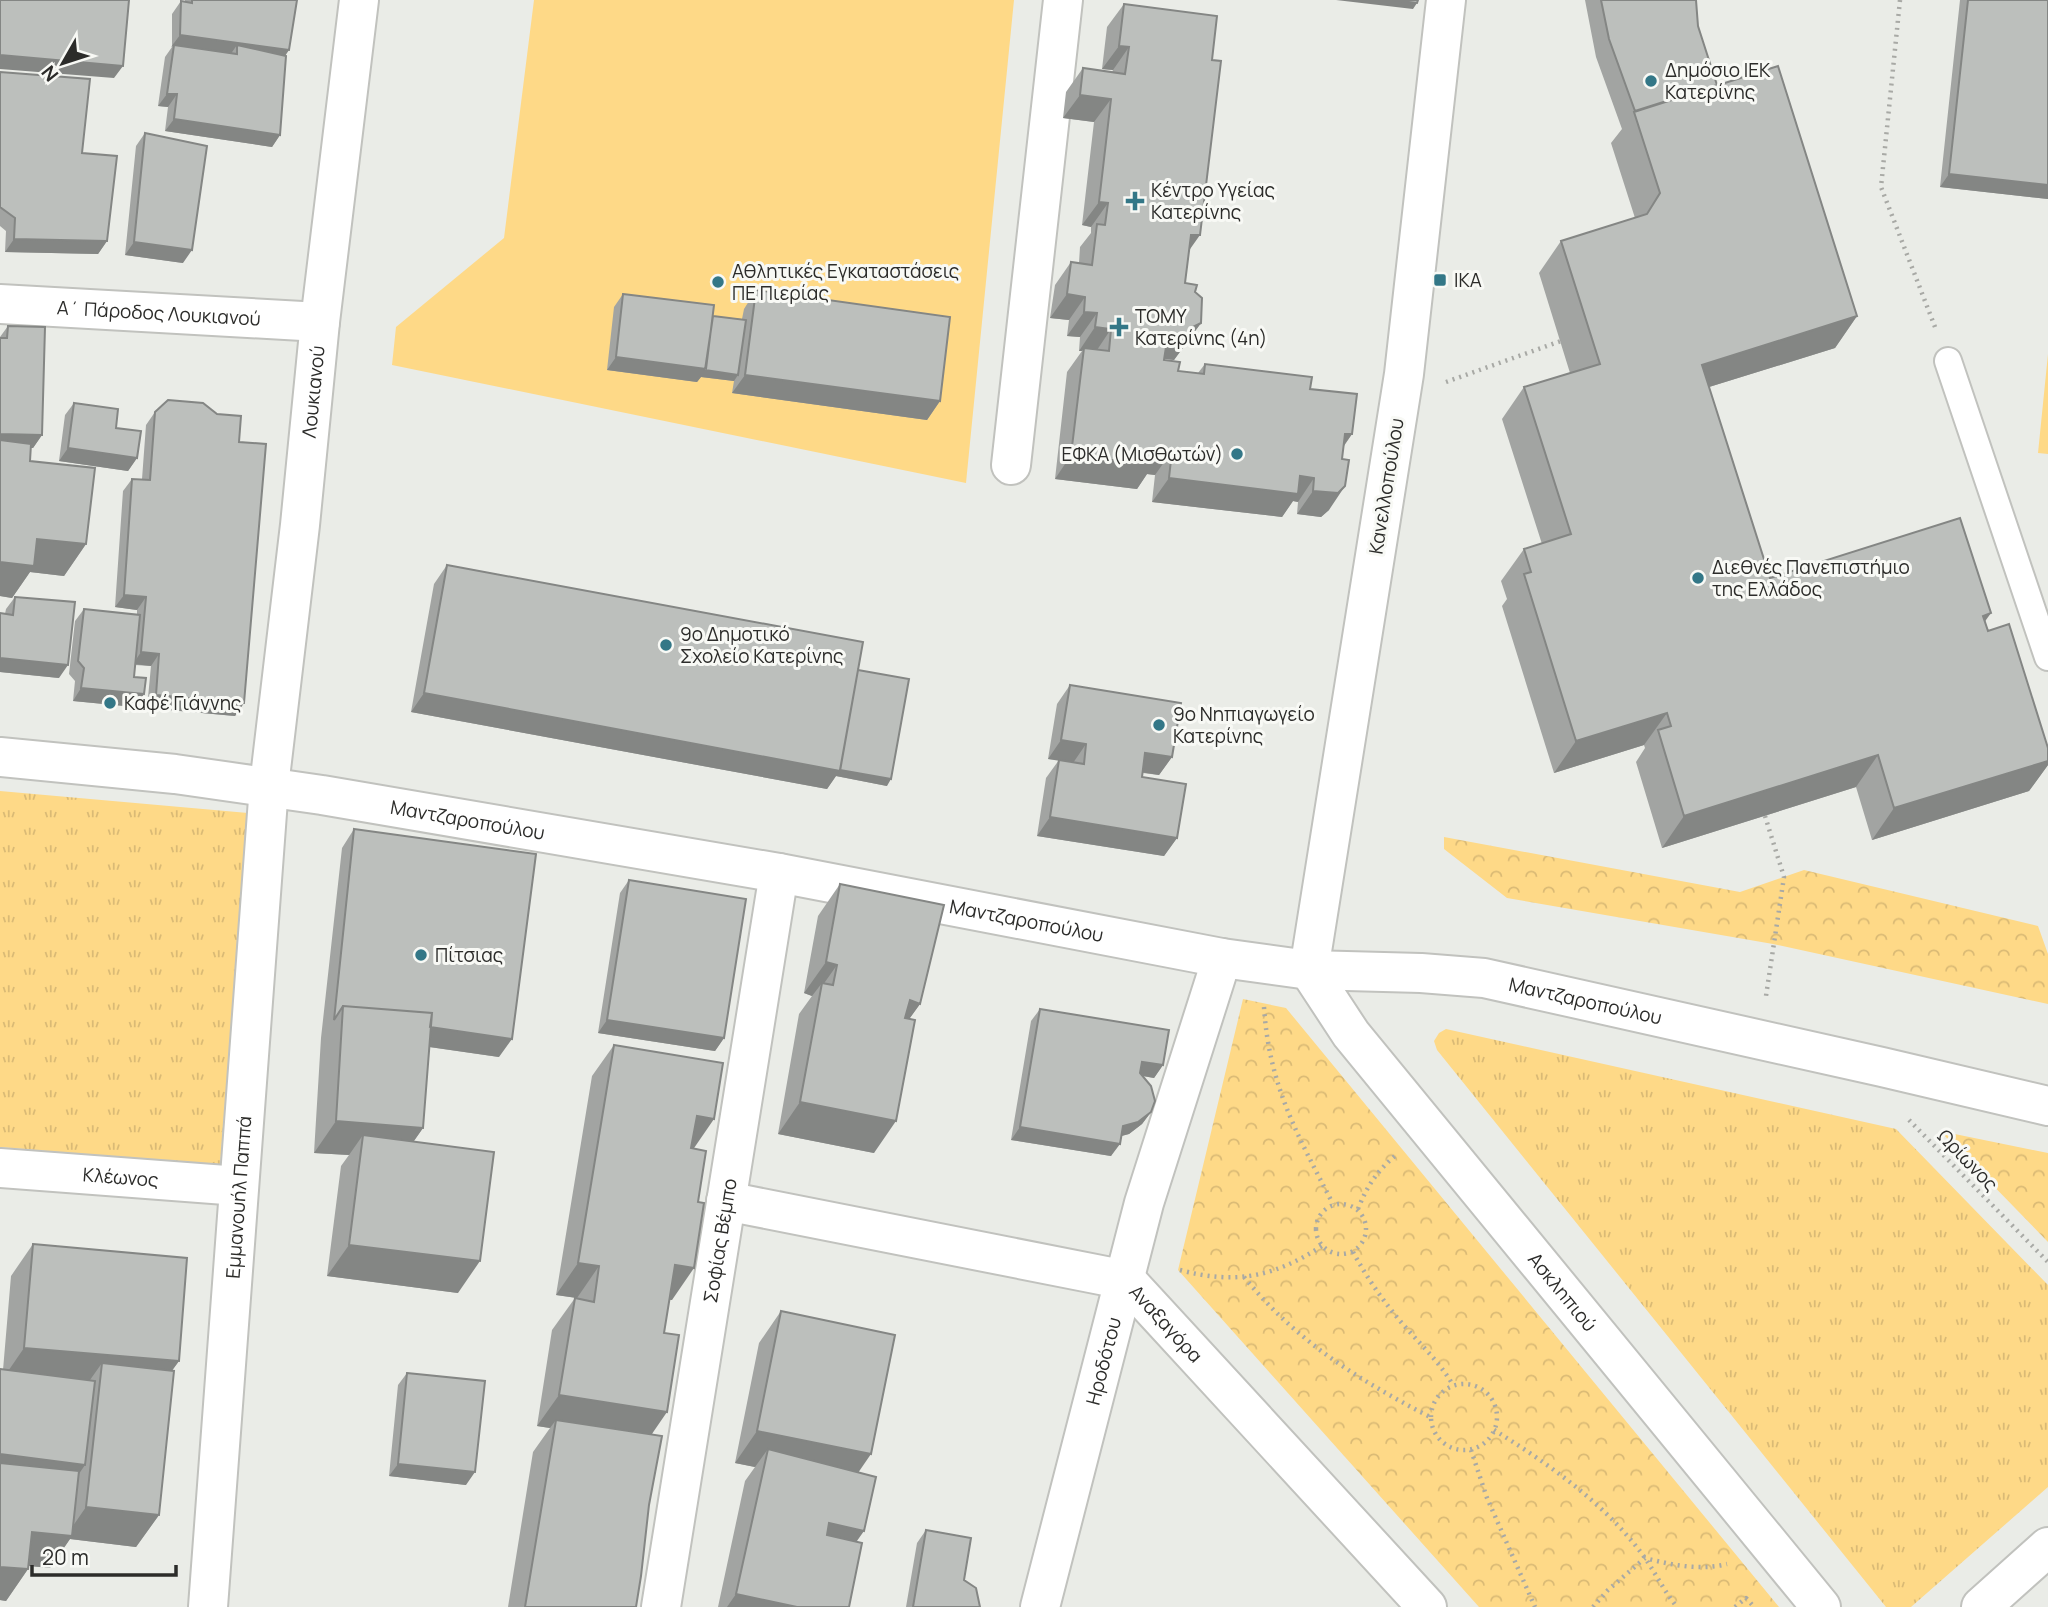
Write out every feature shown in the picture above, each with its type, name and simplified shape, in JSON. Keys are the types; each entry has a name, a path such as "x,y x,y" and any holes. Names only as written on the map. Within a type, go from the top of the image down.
{"street":[{"name":"Λουκιανού","path":"269,786 300,525 320,322 359,0"},
{"path":"1011,465 1063,0"},
{"name":"Κανελλοπούλου","path":"1309,970 1404,374 1446,0"},
{"name":"Α΄ Πάροδος Λουκιανού","path":"0,304 320,322"},
{"name":"Μαντζαροπούλου","path":"0,757 269,786 779,873 1222,958 1309,970 1421,973 1484,978 2048,1107"},
{"name":"Εμμανουήλ Παππά","path":"208,1607 269,786"},
{"name":"Σοφίας Βέμπο","path":"661,1607 779,873"},
{"name":"Ηροδότου","path":"1040,1607 1144,1203 1222,958"},
{"name":"Ασκληπιού","path":"1309,970 1351,1034 1821,1607"},
{"name":"Κλέωνος","path":"0,1168 239,1186"},
{"name":"Αναξαγόρα","path":"726,1201 1126,1280 1427,1607"},
{"path":"1981,1607 2048,1547"}],"lane":[{"path":"1948,360 2048,657"}],"path":[{"path":"1900,0 1881,187 1948,360"},
{"path":"1404,374 1436,386 1561,341"},
{"path":"1760,1040 1784,877 1765,816"},
{"path":"1270,965 1264,1003 1266,1042 1275,1081 1292,1124 1333,1204"},
{"name":"Ωρίωνος","path":"1882,1067 1909,1120 2048,1262"},
{"path":"1358,1209 1367,1185 1381,1167 1430,1130"},
{"path":"1333,1204 1350,1205 1358,1209 1366,1223 1365,1239 1353,1252 1337,1254 1322,1246 1318,1239 1317,1223 1320,1215 1333,1204"},
{"path":"1126,1280 1178,1270 1208,1278 1244,1277 1277,1269 1304,1258 1322,1246"},
{"path":"1353,1252 1366,1278 1390,1309 1443,1367 1453,1385"},
{"path":"1244,1277 1269,1309 1306,1340 1351,1373 1430,1417"},
{"path":"1453,1385 1476,1386 1486,1392 1497,1412 1494,1430 1485,1443 1471,1450 1454,1449 1444,1444 1437,1437 1430,1417 1437,1398 1453,1385"},
{"path":"1494,1430 1525,1449 1602,1510 1645,1558 1662,1588 1677,1607"},
{"path":"1471,1450 1487,1498 1535,1607"},
{"path":"1645,1558 1679,1567 1711,1566 1740,1559 1769,1544"},
{"path":"1593,1607 1645,1558"},
{"path":"1735,1607 1746,1598 1754,1607"}],"green space":[{"name":"Αθλητικές Εγκαταστάσεις ΠΕ Πιερίας","path":"534,0 1014,0 966,483 392,365 396,327 504,238"},
{"path":"2048,354 2048,454 2038,453"},
{"path":"0,791 248,813 220,1166 0,1147"},
{"path":"1444,837 1740,892 1804,870 2038,926 2048,954 2048,1004 1773,944 1507,898 1444,849"},
{"path":"1243,999 1286,1008 1779,1607 1479,1607 1178,1270"},
{"path":"1446,1029 1896,1129 2048,1285 2048,1487 1911,1607 1886,1607 1437,1050 1434,1041 1439,1033"},
{"path":"1940,1131 2048,1153 2048,1242"}],"building":[{"path":"0,0 129,0 123,66 0,55"},
{"path":"192,0 297,0 289,50 180,35 181,1 192,3"},
{"path":"1393,0 1418,0 1417,3"},
{"name":"Δημόσιο ΙΕΚ Κατερίνης","path":"1601,0 1696,0 1698,26 1717,85 1635,111 1609,39"},
{"path":"1968,0 2048,0 2048,185 1949,174"},
{"path":"1124,4 1217,16 1212,60 1221,61 1200,235 1191,235 1185,283 1197,285 1195,292 1202,298 1201,323 1191,328 1190,337 1168,334 1164,360 1180,362 1178,371 1204,374 1205,364 1312,377 1310,389 1357,394 1352,434 1345,434 1342,459 1349,460 1345,486 1338,493 1313,491 1314,478 1300,476 1298,494 1169,478 1172,451 1156,450 1154,465 1071,455 1084,348 1109,351 1111,329 1095,327 1097,313 1084,312 1085,297 1067,294 1071,262 1092,265 1097,224 1105,225 1108,203 1099,202 1111,99 1080,95 1083,68 1125,74 1129,47 1119,46"},
{"path":"174,45 237,54 237,45 286,56 280,135 174,119 177,94 167,94"},
{"path":"1778,66 1857,316 1702,365 1770,578 1960,518 1991,613 1983,616 1988,631 2009,624 2048,748 2048,761 1894,808 1878,755 1684,816 1658,730 1671,726 1667,713 1576,741 1524,574 1531,572 1524,549 1571,534 1524,387 1600,364 1561,241 1647,214 1660,193 1634,112"},
{"path":"0,72 90,79 82,153 117,156 107,241 14,239 15,218 0,207"},
{"path":"145,133 207,146 192,250 134,242"},
{"path":"756,290 950,317 940,401 745,375"},
{"path":"623,294 714,305 706,369 616,357"},
{"path":"713,316 746,320 738,375 705,370"},
{"path":"8,326 45,327 42,435 0,434 0,338 7,338"},
{"path":"168,400 203,403 217,414 241,416 239,442 266,444 244,703 156,695 159,654 141,652 146,597 124,595 132,479 150,480 155,412"},
{"path":"74,403 118,409 116,428 141,431 137,458 68,448"},
{"path":"0,440 31,444 30,461 95,468 86,544 37,539 34,566 0,562"},
{"path":"447,565 863,642 840,771 424,693"},
{"path":"15,597 75,602 68,665 0,658 0,613 13,615"},
{"path":"84,609 140,615 134,677 146,678 144,694 81,688 84,668 78,661"},
{"path":"858,670 909,679 891,779 840,770"},
{"path":"1070,685 1181,703 1172,757 1145,753 1142,777 1186,784 1177,838 1050,817 1059,760 1084,764 1086,744 1061,740"},
{"name":"Πίτσιας","path":"354,829 536,854 512,1039 430,1027 432,1013 343,1006 334,1020"},
{"path":"629,880 746,899 724,1038 607,1020"},
{"path":"840,884 944,905 920,1004 910,1000 905,1018 915,1020 896,1121 800,1102 822,983 833,985 837,965 826,962"},
{"path":"343,1006 432,1013 423,1128 336,1121"},
{"path":"1040,1009 1169,1030 1163,1065 1142,1062 1140,1073 1151,1086 1155,1101 1151,1112 1138,1122 1123,1126 1120,1144 1020,1127"},
{"path":"614,1045 723,1063 714,1119 697,1116 691,1148 706,1151 698,1202 704,1203 694,1268 675,1265 664,1333 679,1335 667,1412 559,1395 575,1298 594,1302 599,1266 578,1263"},
{"path":"363,1135 494,1152 480,1261 349,1245"},
{"path":"33,1244 187,1258 179,1361 24,1348"},
{"path":"781,1311 895,1335 871,1454 757,1431"},
{"path":"102,1363 174,1371 159,1515 86,1507"},
{"path":"0,1369 95,1381 85,1465 0,1454"},
{"path":"407,1373 485,1381 475,1472 398,1464"},
{"path":"556,1420 662,1436 649,1505 636,1607 525,1607"},
{"path":"768,1449 876,1477 864,1531 829,1523 827,1535 862,1543 849,1607 797,1607 736,1594"},
{"path":"0,1463 79,1471 72,1536 32,1532 28,1569 0,1567"},
{"path":"926,1530 971,1538 964,1580 976,1588 980,1607 913,1607"}],"place":[{"name":"Δημόσιο ΙΕΚ Κατερίνης","path":"1651,81"},
{"name":"Κέντρο Υγείας Κατερίνης","path":"1135,201"},
{"name":"ΙΚΑ","path":"1440,280"},
{"name":"Αθλητικές Εγκαταστάσεις ΠΕ Πιερίας","path":"718,282"},
{"name":"ΤΟΜΥ Κατερίνης (4η)","path":"1119,327"},
{"name":"ΕΦΚΑ (Mισθωτών)","path":"1237,454"},
{"name":"Διεθνές Πανεπιστήμιο της Ελλάδος","path":"1698,578"},
{"name":"9ο Δημοτικό Σχολείο Κατερίνης","path":"666,645"},
{"name":"Καφέ Γιάννης","path":"110,703"},
{"name":"9ο Νηπιαγωγείο Κατερίνης","path":"1159,725"},
{"name":"Πίτσιας","path":"421,955"}]}
